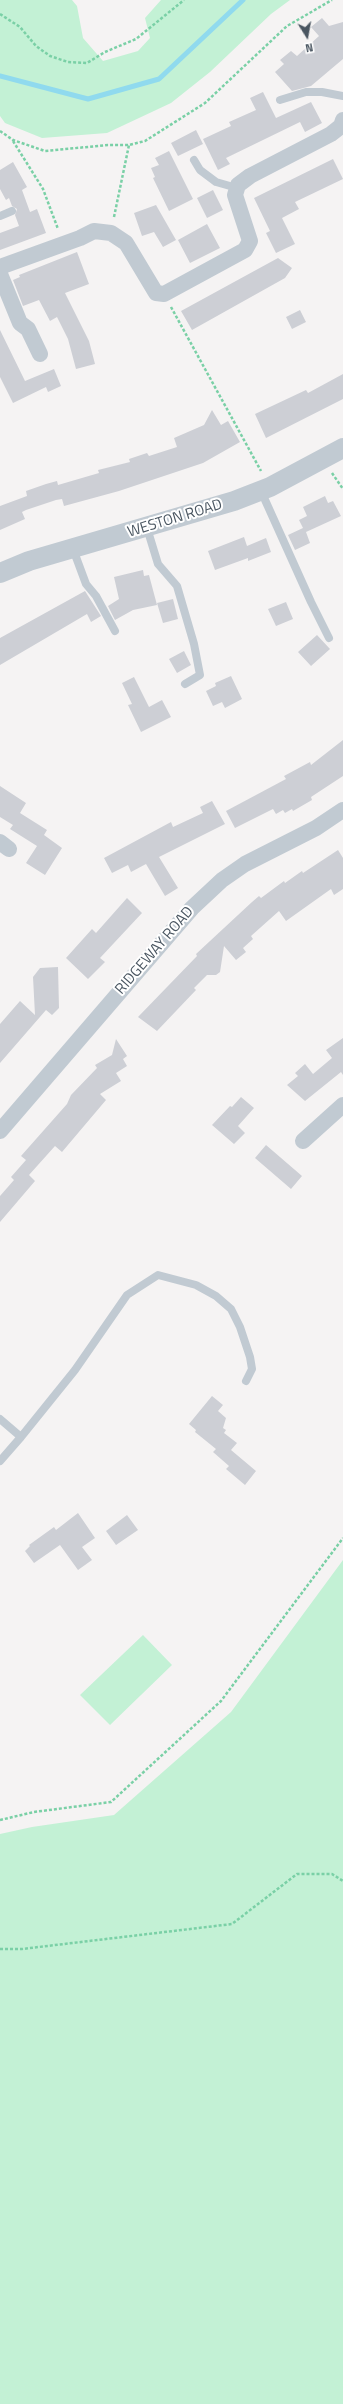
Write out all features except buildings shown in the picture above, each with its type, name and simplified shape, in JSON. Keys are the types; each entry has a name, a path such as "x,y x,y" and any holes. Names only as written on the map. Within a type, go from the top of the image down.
{"street":[{"path":"0,267 94,231 111,233 126,243 156,293 164,294 245,250 250,241 235,195 238,185 250,176 331,134 341,126 343,120"},
{"path":"0,274 20,322 28,328 40,354"},
{"name":"WESTON ROAD","path":"0,573 30,561 189,516 266,489 343,448"},
{"name":"RIDGEWAY ROAD","path":"0,1131 192,908 222,880 245,864 316,828 343,810"},
{"path":"303,1141 343,1105"}],"lane":[{"path":"280,100 306,92 322,92 343,96"},
{"path":"194,160 200,170 216,182 237,188"},
{"path":"0,216 12,211"},
{"path":"266,489 311,602 330,638"},
{"path":"148,528 158,564 177,586 194,644 200,675 185,684"},
{"path":"73,549 86,584 96,596 115,631"},
{"path":"0,1461 75,1370 127,1295 158,1275 196,1285 216,1296 231,1310 240,1327 250,1357 252,1369 246,1381"},
{"path":"0,1419 21,1437"}],"path":[{"path":"0,14 20,27 36,46 50,56 68,62 87,63 105,52 136,39 184,0"},
{"path":"0,131 13,140 45,151 108,145 128,145 144,141 205,103 287,26 332,0"},
{"path":"13,140 43,189 63,244"},
{"path":"115,216 128,145"},
{"path":"164,294 266,489"},
{"path":"331,471 343,490"},
{"path":"0,1820 34,1812 111,1802 221,1701 343,1538"},
{"path":"0,1949 22,1949 232,1924 297,1874 332,1874 343,1881"}],"green space":[{"path":"0,0 72,0 77,6 83,38 103,61 138,51 150,38 145,18 161,0 290,0 271,14 210,72 171,103 107,133 42,138 5,123 0,116"},
{"path":"343,1560 343,2404 0,2404 0,1834 32,1827 114,1815 231,1712"},
{"path":"143,1635 172,1665 110,1725 80,1695"}],"waterway":[{"path":"0,76 88,99 159,79 243,0"}]}
